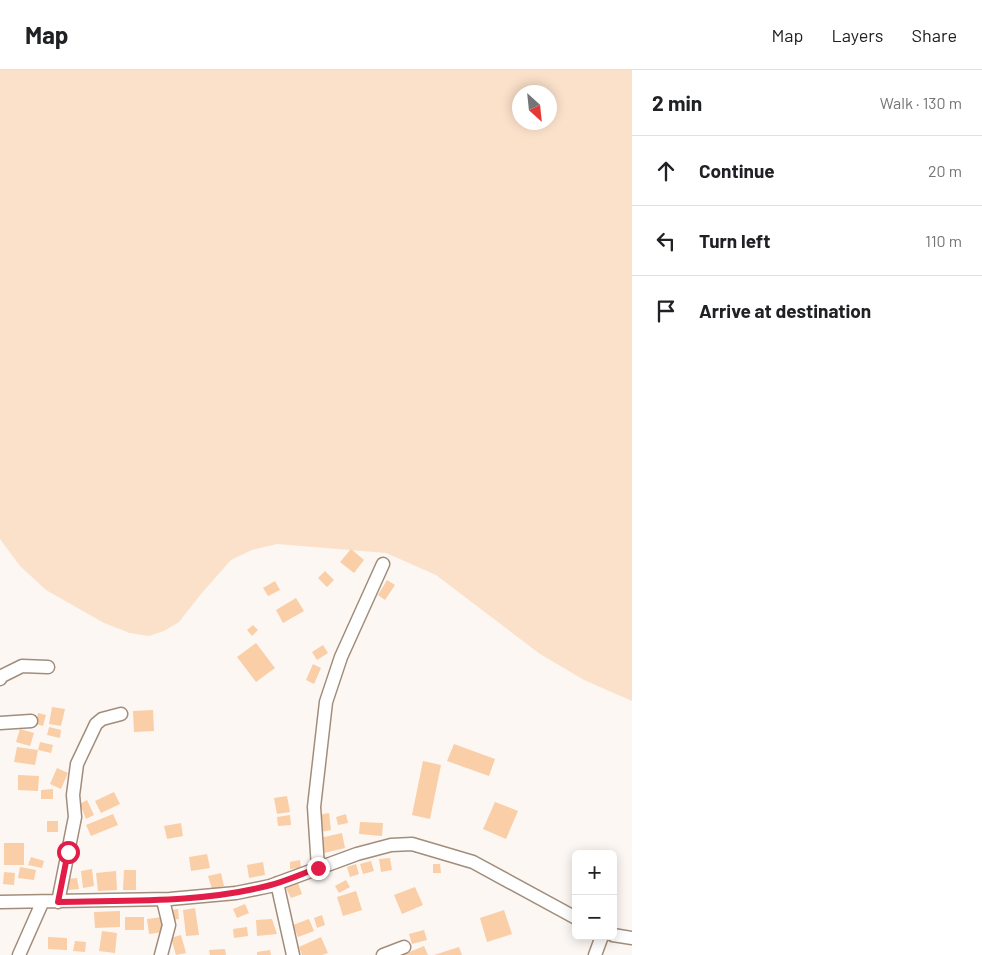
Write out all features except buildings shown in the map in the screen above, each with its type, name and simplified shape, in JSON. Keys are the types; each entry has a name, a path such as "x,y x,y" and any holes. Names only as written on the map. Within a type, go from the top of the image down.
{"street":[{"path":"318,868 314,807 326,702 341,657 383,564"},
{"path":"0,679 2,676 22,666 48,666"},
{"path":"58,902 75,817 73,795 77,764 96,724 102,718 121,714"},
{"path":"0,723 31,721"},
{"path":"0,902 42,903 163,900 236,893 277,883 357,854 391,845 412,844 473,862 572,916"},
{"path":"277,883 293,955"},
{"path":"161,955 169,925 163,900"},
{"path":"20,955 42,903"},
{"path":"617,936 632,938"},
{"path":"595,955 601,940"},
{"path":"382,955 404,946"}],"shaded area":[{"path":"0,70 632,70 632,701 584,680 540,654 436,575 386,553 277,544 252,550 231,560 179,622 164,631 149,636 130,633 104,623 46,590 20,566 0,539"}],"route":[{"path":"68,852 58,902 195,898 236,893 270,886 318,868"}]}
